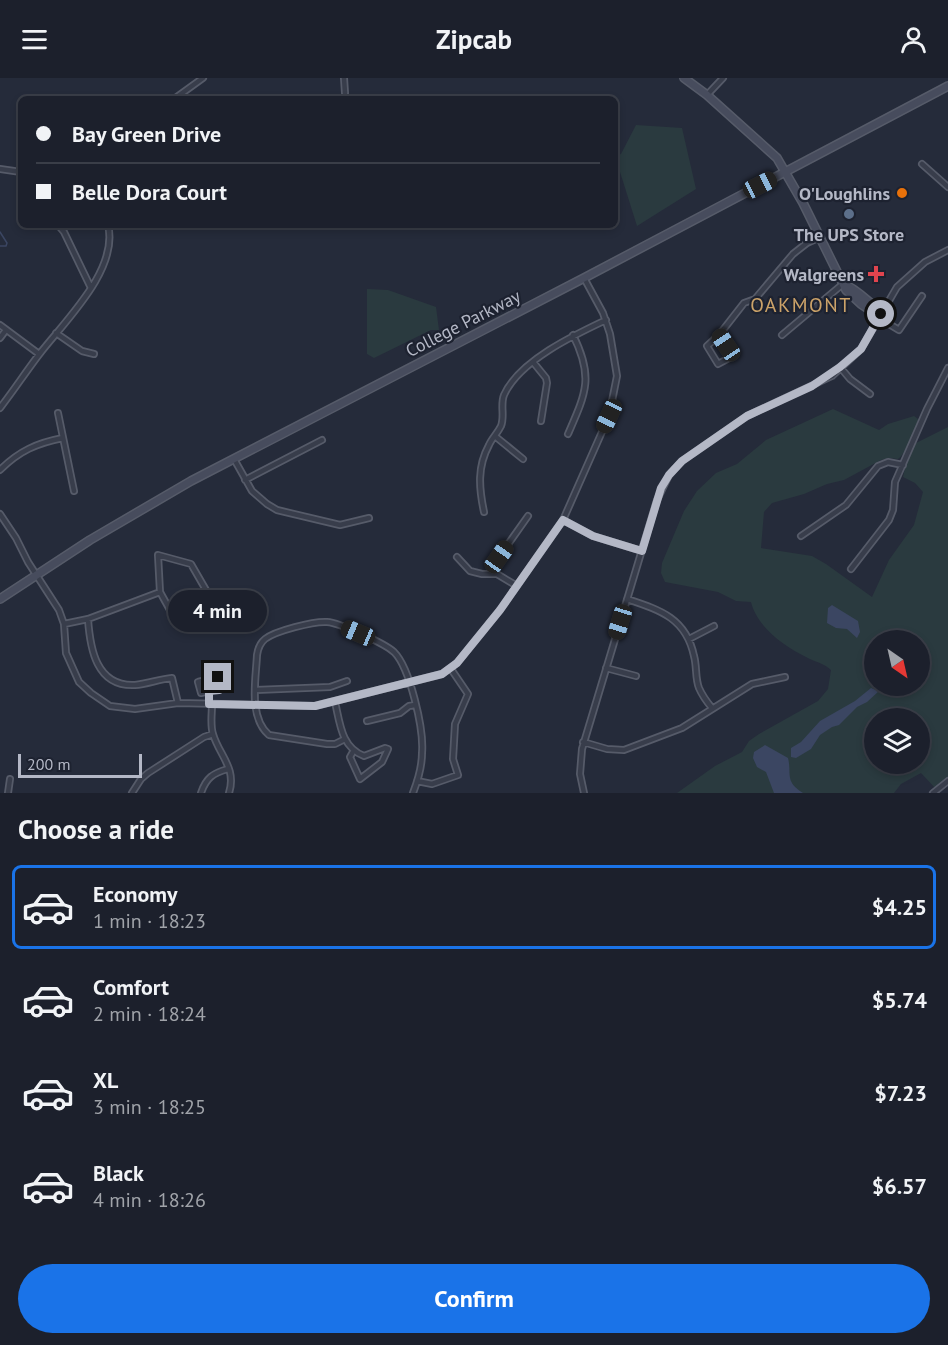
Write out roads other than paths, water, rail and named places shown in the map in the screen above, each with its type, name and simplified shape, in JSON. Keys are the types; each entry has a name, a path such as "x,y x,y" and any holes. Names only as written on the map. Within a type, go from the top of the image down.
{"main road":[{"path":"684,78 707,95 777,158 786,171 846,290 861,304 880,316"},
{"name":"College Parkway","path":"0,599 143,508 948,86"}],"street":[{"path":"178,96 204,78"},
{"path":"344,78 345,93"},
{"path":"707,95 723,78"},
{"path":"922,164 948,188"},
{"path":"0,169 18,172"},
{"path":"61,228 91,288"},
{"path":"0,408 91,288 107,256 111,237 109,228"},
{"path":"719,335 734,356 718,364 707,345 719,335 744,303 755,299 793,254 807,243 820,237"},
{"path":"584,793 580,767 584,742 661,488 669,475 682,461 747,416 821,380 840,367 861,349 897,287 925,262 948,250"},
{"path":"0,514 59,610 64,624 66,653 79,682 111,706 124,709 178,703 310,706 410,684 442,674 451,669 489,624 563,520 609,416 617,376 610,334 606,320 584,278"},
{"path":"782,335 844,284"},
{"path":"880,316 899,330 922,296"},
{"path":"484,512 479,488 480,470 485,452 503,422 503,396 518,376 533,362 573,335 606,320"},
{"path":"0,325 39,354"},
{"path":"0,338 6,330"},
{"path":"56,333 82,351 94,354"},
{"path":"568,434 586,388 584,360 573,335"},
{"path":"533,362 548,383 540,421"},
{"path":"840,367 849,378 870,394"},
{"path":"851,569 889,520 895,499 896,482 948,368"},
{"path":"58,413 74,491"},
{"path":"496,437 523,459"},
{"path":"0,470 23,451 63,438"},
{"path":"245,480 322,440"},
{"path":"234,459 245,480 259,498 277,510 340,525 369,518"},
{"path":"801,536 846,505 878,466 888,462 903,465"},
{"path":"494,574 499,557 528,516"},
{"path":"563,520 593,536 642,551"},
{"path":"158,555 191,564 206,590 170,610 160,592 158,555"},
{"path":"457,557 470,571 501,575 517,586"},
{"path":"64,624 88,619 160,592"},
{"path":"627,599 668,615 680,626 695,657 699,687 712,708"},
{"path":"88,619 92,649 103,673 127,685 172,678 178,703"},
{"path":"345,739 335,744 327,744 269,735 260,723 256,705 257,655 258,648 265,639 309,624 327,622 385,645 395,654 402,663 410,684 422,744 421,763 413,793"},
{"path":"688,639 714,626"},
{"path":"606,668 636,676"},
{"path":"417,781 432,784 458,775 453,759 455,724 468,694 451,669"},
{"path":"218,677 219,690 209,691 201,693 198,682 218,677"},
{"path":"584,742 607,749 624,750 674,732 752,684 785,677"},
{"path":"256,690 330,687 347,681"},
{"path":"209,691 213,734 228,762 232,784 229,793"},
{"path":"335,702 345,739 354,750 364,756 388,749 382,762 360,778 350,757 354,750"},
{"path":"368,721 400,713 409,706 415,705"},
{"path":"132,793 148,773 204,737 213,734"},
{"path":"201,793 206,780 228,769"},
{"path":"9,793 10,779"},
{"path":"933,793 948,781"}],"water":[{"path":"832,605 858,621 860,632 857,638 847,629 836,628 827,623 828,608"},
{"path":"864,694 864,696 874,696 857,707 839,725 820,735 811,749 796,758 791,757 791,748 801,742 820,721"},
{"path":"765,745 788,758 791,781 803,793 774,793 766,772 757,767 753,758 754,752"}],"waterway":[{"path":"0,232 7,243 6,246 0,246"}],"place":[{"name":"O'Loughlins","path":"902,193"},
{"name":"The UPS Store","path":"849,214"},
{"name":"Walgreens","path":"876,274"}],"district":[{"name":"OAKMONT","path":"801,305"}]}
